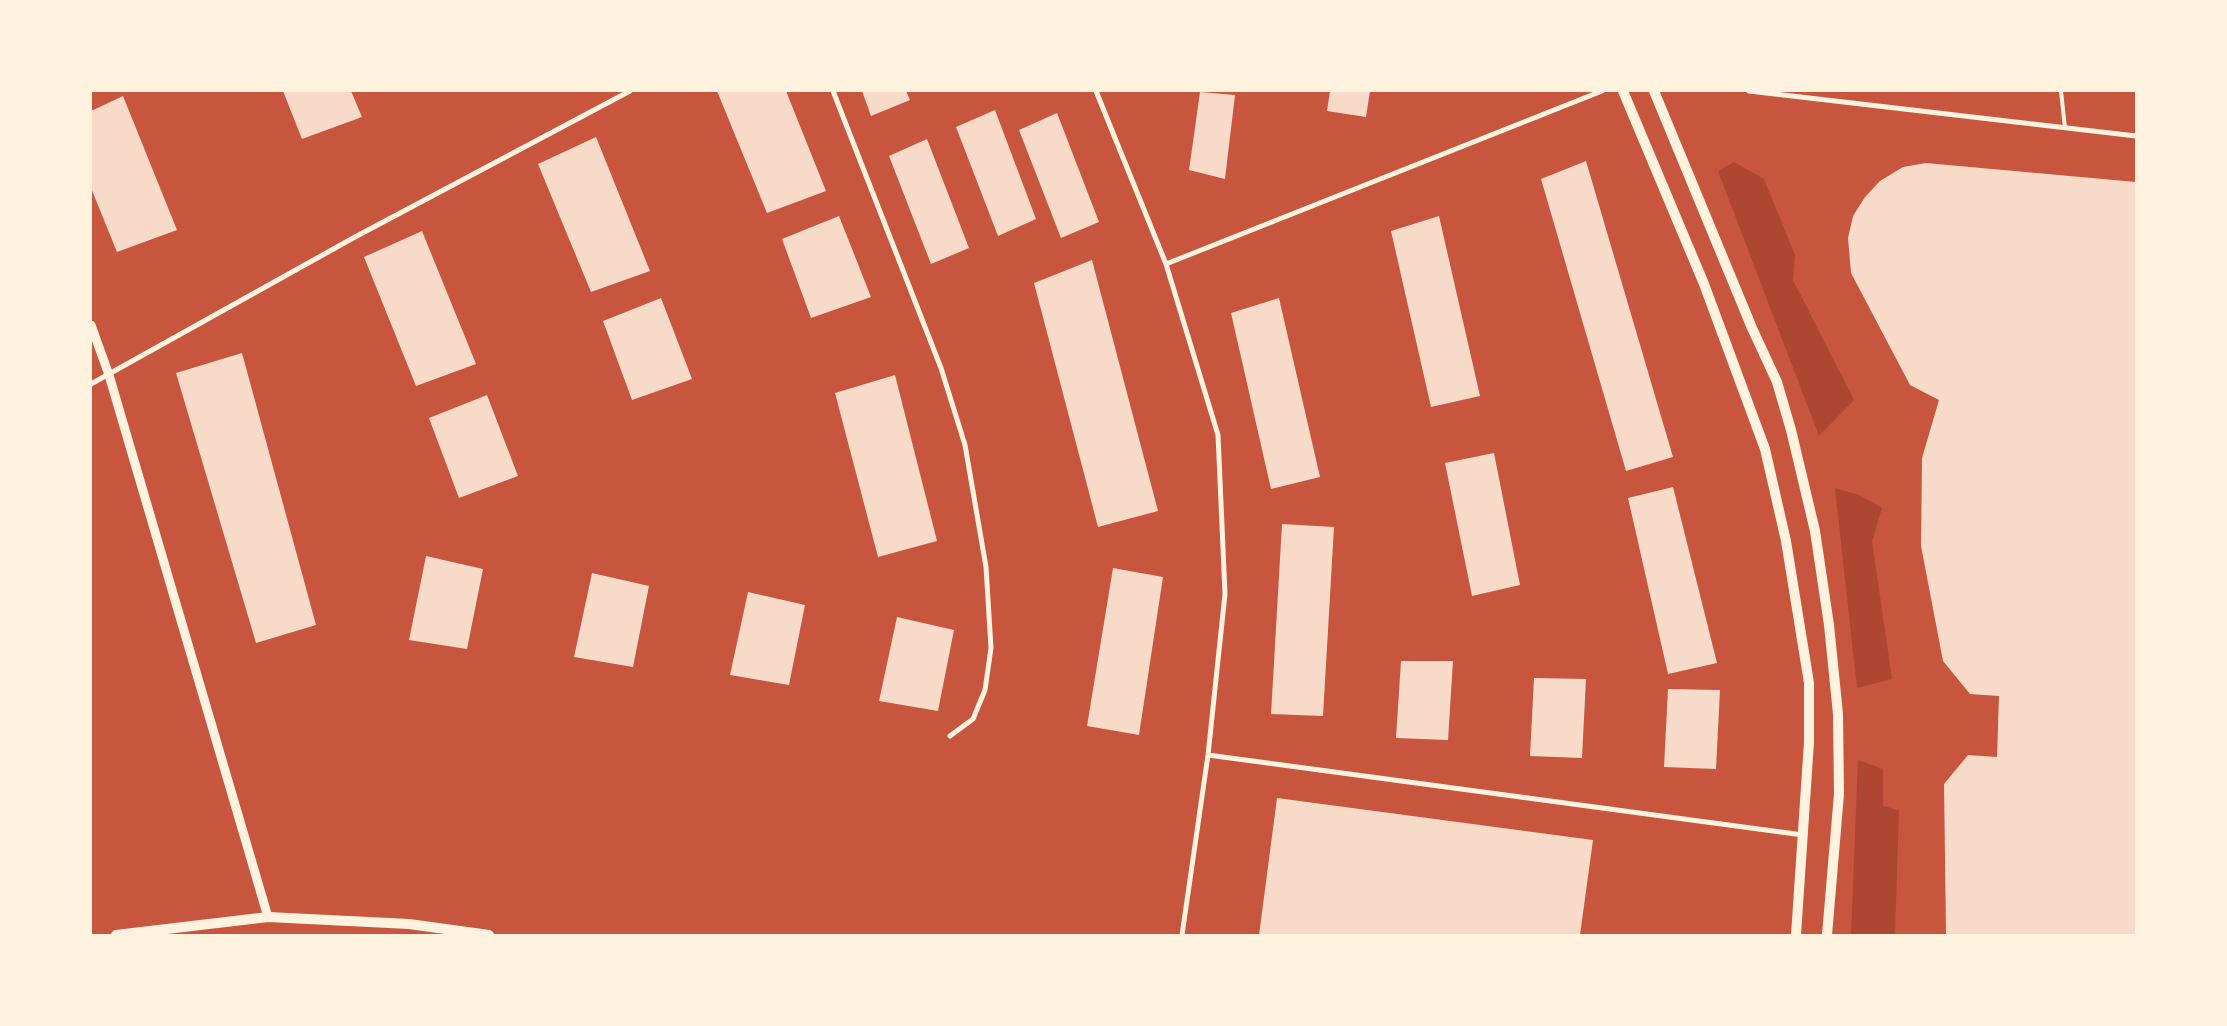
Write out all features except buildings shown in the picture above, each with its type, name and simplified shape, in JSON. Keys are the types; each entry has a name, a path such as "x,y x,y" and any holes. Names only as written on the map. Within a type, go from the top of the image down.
{"main road":[{"path":"1623,91 1704,284 1765,449 1786,541 1809,683 1809,742 1796,935"},
{"path":"1654,91 1752,328 1777,382 1791,430 1815,531 1829,626 1838,714 1839,794 1827,935"},
{"path":"116,935 268,917 408,924 489,935"}],"street":[{"path":"91,384 355,237 630,91"},
{"path":"834,91 941,368 966,454 986,567 991,648 985,690 973,719 950,736"},
{"path":"1096,91 1166,264 1218,435 1225,594 1208,755 1182,935"},
{"path":"1166,264 1602,91"},
{"path":"1749,91 2136,136"},
{"path":"91,325 109,375 268,917"},
{"path":"1208,755 1803,835"}],"lane":[{"path":"2061,91 2065,128"}],"shaded area":[{"path":"1734,162 1764,179 1795,255 1793,280 1854,400 1819,436 1718,171"},
{"path":"1835,488 1859,495 1882,508 1872,541 1892,679 1857,688"},
{"path":"1858,760 1883,769 1883,806 1899,810 1895,935 1851,935"}]}
